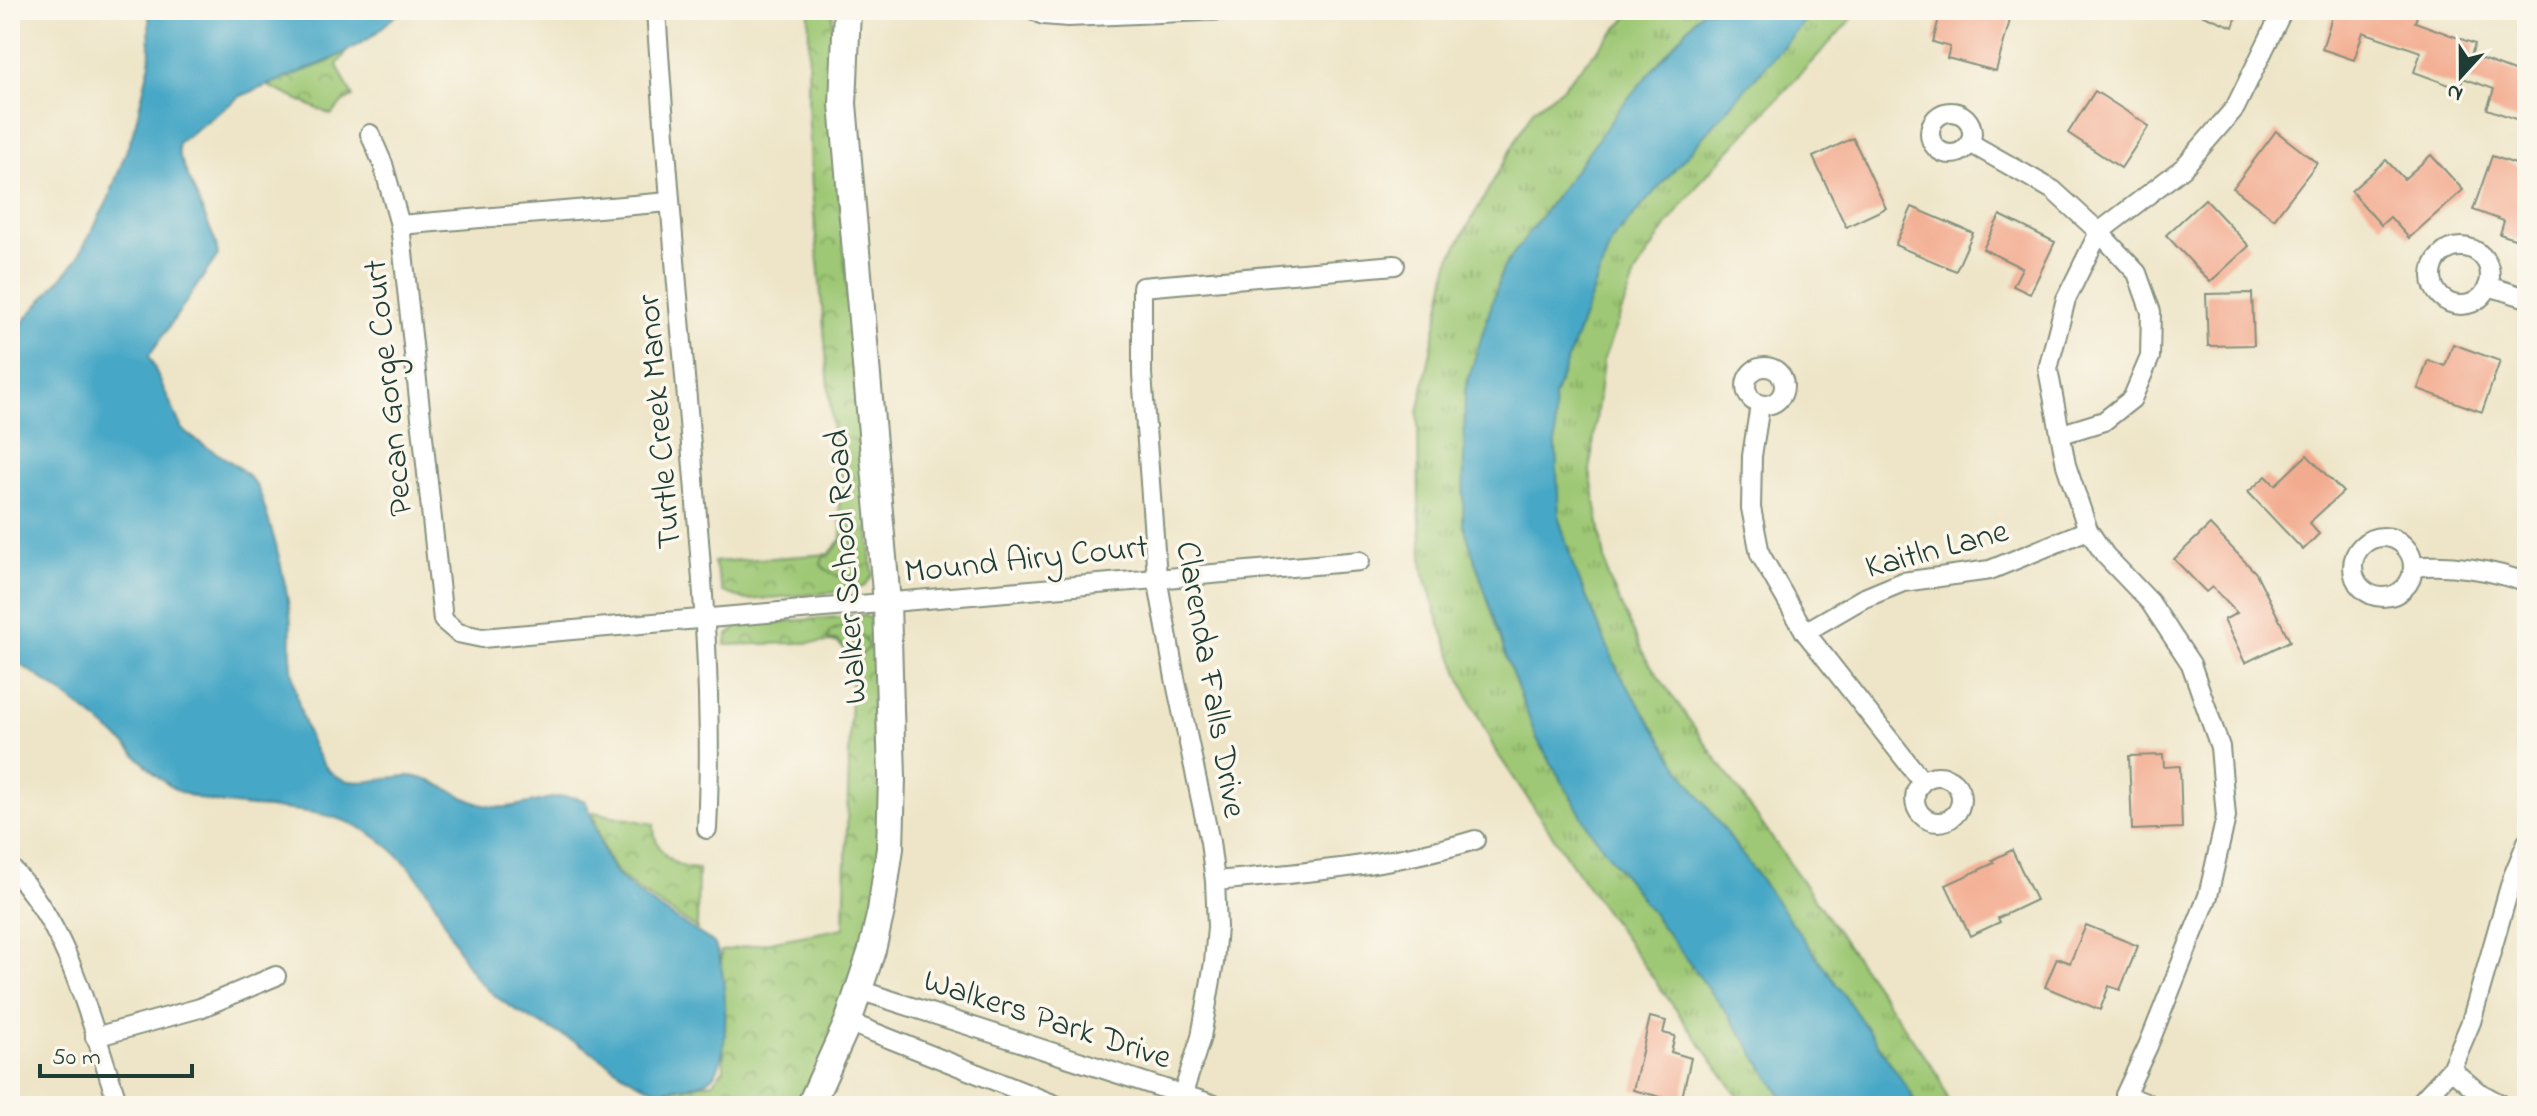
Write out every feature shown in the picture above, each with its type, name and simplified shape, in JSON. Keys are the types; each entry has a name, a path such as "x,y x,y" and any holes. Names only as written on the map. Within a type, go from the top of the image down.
{"street":[{"name":"Turtle Creek Manor","path":"656,10 669,202 706,618 710,760 707,829"},
{"name":"Walker School Road","path":"810,1106 859,990 881,911 890,848 892,778 887,603 843,104 847,10"},
{"path":"1034,10 1043,15 1068,17 1228,10"},
{"path":"2153,1106 2125,1095 2208,896 2226,817 2220,747 2191,664 2150,602 2105,555 2088,530 2066,465 2048,369 2066,299 2099,232 2183,168 2235,108 2283,10"},
{"name":"Pecan Gorge Court","path":"370,134 383,164 400,225 443,620 458,633"},
{"path":"1970,143 2053,190 2099,232 2137,273 2151,312 2150,357 2132,399 2104,421 2062,434"},
{"path":"400,225 669,202"},
{"name":"Clarenda Falls Drive","path":"1181,1100 1201,1037 1214,963 1217,927 1215,881 1157,577 1142,374 1142,287 1395,265"},
{"path":"2488,286 2527,298"},
{"path":"1760,405 1752,456 1751,508 1760,554 1805,632 1922,781"},
{"name":"Kaitln Lane","path":"1805,632 1862,599 1903,582 1990,570 2088,530"},
{"name":"Mound Airy Court","path":"458,633 482,638 1360,561"},
{"path":"2414,567 2437,564 2527,583"},
{"path":"1215,881 1322,871 1439,851 1475,840"},
{"path":"2417,1106 2451,1069 2471,1022 2512,879 2527,842"},
{"path":"10,867 37,898 51,921 73,971 119,1106"},
{"path":"95,1037 200,1008 276,976"},
{"name":"Walkers Park Drive","path":"859,990 1181,1100 1218,1106"},
{"name":"Walkers Park Drive","path":"848,1022 1058,1106"},
{"path":"2451,1069 2478,1092 2504,1106"}],"green space":[{"path":"809,10 833,10 830,98 873,575 865,586 851,591 747,600 723,592 714,562 829,554 842,539 812,190 808,104"},
{"path":"1634,10 1860,10 1702,180 1667,225 1636,273 1603,361 1590,471 1608,577 1645,657 1938,1075 1950,1106 1745,1106 1580,876 1495,750 1465,689 1423,570 1418,413 1450,258 1533,110 1561,89"},
{"path":"349,49 337,65 353,97 343,102 331,115 266,85 328,62"},
{"path":"841,523 854,529 857,575 838,576 821,565 823,557 830,554 842,540"},
{"path":"864,615 875,622 887,775 874,930 804,1106 664,1106 665,1091 713,1082 724,1069 721,951 844,928 852,656 837,642 725,645 728,635 741,625"},
{"path":"842,626 858,633 868,647 858,659 837,640 828,641 829,632"},
{"path":"593,812 654,824 657,842 666,856 680,865 698,869 697,929 619,874 605,853"}],"water":[{"path":"149,10 402,10 370,38 335,58 241,96 178,143 179,155 216,243 218,255 149,356 182,429 248,475 259,490 286,588 291,618 292,669 298,702 309,736 324,764 333,774 352,781 400,776 422,778 474,802 496,807 564,797 585,801 606,857 617,875 658,907 714,943 718,952 723,974 725,1032 721,1060 708,1080 671,1089 649,1086 628,1077 581,1045 514,1009 472,973 423,885 399,856 379,839 346,821 323,815 227,804 181,792 163,781 92,716 10,658 10,337 76,261 108,200 134,130 150,62"},
{"path":"1703,10 1815,10 1612,240 1554,397 1559,518 1574,568 1618,671 1682,772 1833,979 1911,1093 1916,1106 1788,1106 1737,1027 1590,830 1536,737 1507,660 1463,523 1465,390 1503,268 1624,103"}],"building":[{"path":"1962,10 1975,10 2010,20 1996,71 1947,58 1950,47 1933,42 1940,14 1960,20"},
{"path":"2191,10 2239,10 2233,27"},
{"path":"2334,10 2398,10 2417,16 2415,22 2475,44 2471,55 2527,76 2527,123 2487,109 2494,89 2463,78 2460,89 2414,72 2421,52 2363,32 2354,60 2322,49"},
{"path":"2095,91 2149,126 2121,168 2068,133"},
{"path":"2276,131 2317,163 2274,219 2233,188"},
{"path":"1853,138 1886,208 1846,227 1813,157"},
{"path":"2431,155 2463,190 2409,238 2390,217 2381,225 2351,191 2386,160 2404,179"},
{"path":"2492,156 2527,168 2527,230 2523,242 2500,234 2504,221 2473,210"},
{"path":"2205,199 2249,246 2210,282 2166,235"},
{"path":"1912,207 1973,233 1956,271 1895,245"},
{"path":"2000,215 2055,242 2030,294 2013,286 2022,268 1983,249"},
{"path":"2252,293 2254,345 2208,346 2206,294"},
{"path":"2453,344 2500,361 2482,412 2418,389 2428,360 2445,366"},
{"path":"2307,455 2343,492 2309,523 2319,534 2303,550 2248,492 2266,476 2275,485"},
{"path":"2210,525 2256,573 2290,641 2245,663 2224,620 2237,613 2212,587 2206,592 2174,559"},
{"path":"2163,755 2164,767 2180,766 2182,828 2132,830 2129,756"},
{"path":"2012,850 2036,900 1970,936 1946,885 1994,863 1992,860"},
{"path":"2086,925 2138,946 2120,990 2109,986 2100,1010 2045,987 2057,958 2070,963"},
{"path":"1650,1017 1666,1021 1663,1033 1675,1036 1671,1052 1691,1058 1681,1102 1633,1090"}]}
